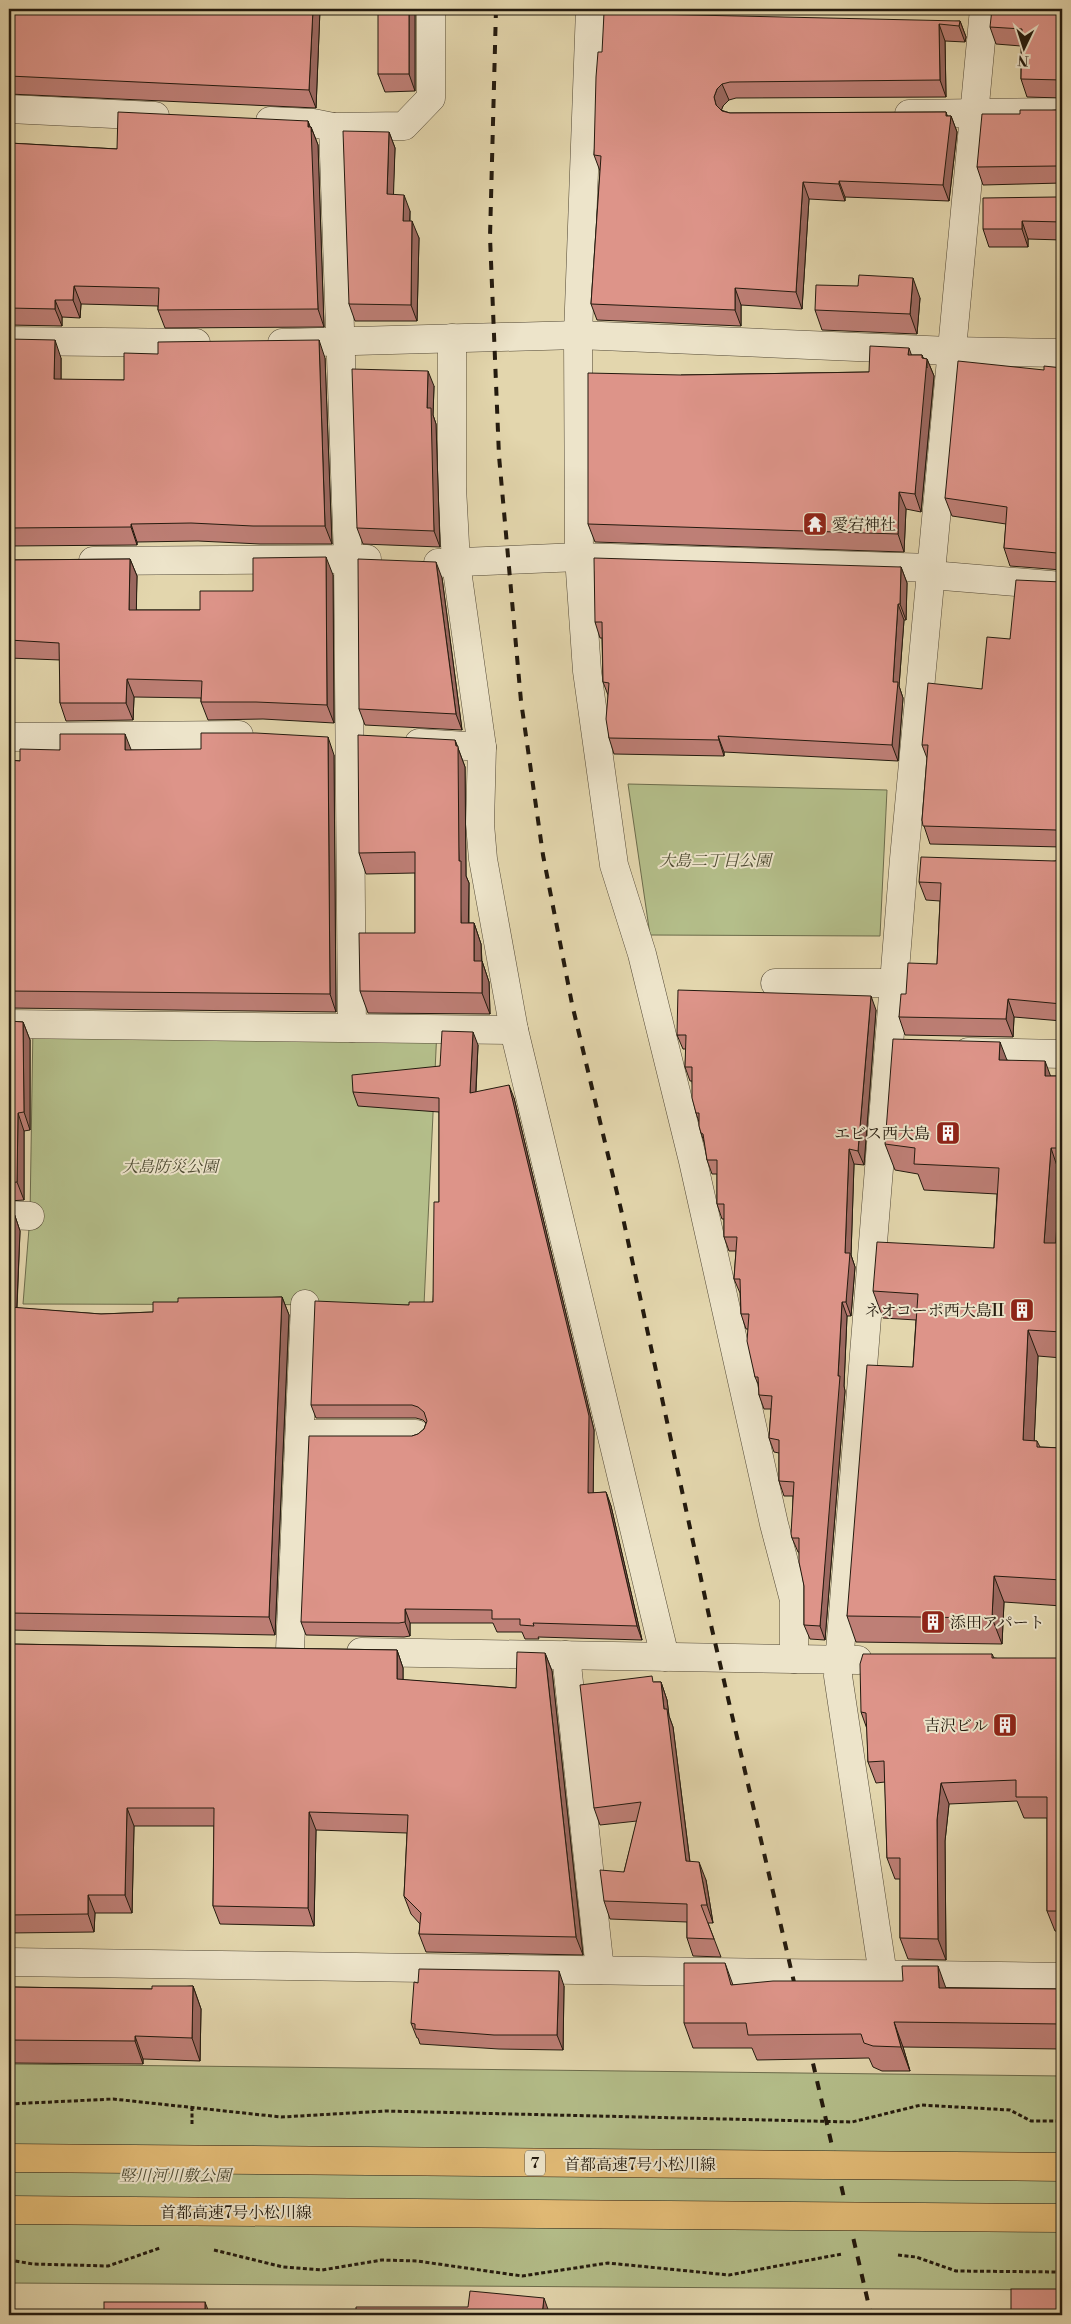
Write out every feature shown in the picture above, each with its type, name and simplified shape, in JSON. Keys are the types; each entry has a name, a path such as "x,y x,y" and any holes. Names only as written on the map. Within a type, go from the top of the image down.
{"highway":[{"name":"首都高速7号小松川線","path":"9,2158 1062,2167"},
{"name":"首都高速7号小松川線","path":"9,2210 1062,2218"}],"street":[{"path":"244,120 313,123 334,127 404,126 431,98 431,9"},
{"path":"619,14 590,11 578,335 579,557 587,671 614,865 642,954 670,1067 774,1524 794,1600 794,1659"},
{"path":"883,1975 838,1676 900,1050 895,983 904,858 932,571 950,351 983,15 953,21"},
{"path":"9,109 175,117"},
{"path":"885,114 1062,112"},
{"path":"334,127 348,559 352,1028"},
{"path":"965,201 994,200"},
{"path":"255,343 578,335 950,351 1062,353"},
{"path":"452,338 452,487 456,563 482,746 480,824 483,859 514,1030 665,1657"},
{"path":"9,341 217,343"},
{"path":"417,562 456,563 579,557 932,571 1062,586"},
{"path":"69,561 388,560"},
{"path":"9,737 263,735"},
{"path":"321,737 482,746"},
{"path":"904,858 934,859"},
{"path":"775,983 895,983"},
{"path":"9,1024 514,1030"},
{"path":"940,1051 1062,1054"},
{"path":"290,1650 305,1304"},
{"path":"300,1434 416,1434"},
{"path":"261,1650 879,1660"},
{"path":"566,1655 600,1970"},
{"path":"9,1962 1062,1977"}],"path":[{"path":"9,2104 113,2099 281,2117 385,2111 852,2122 921,2106 1010,2110 1031,2121 1062,2121"},
{"path":"9,2260 33,2264 108,2266 162,2248"},
{"path":"206,2250 216,2250 283,2267 322,2270 382,2260 417,2261 522,2276 608,2263 729,2275 850,2253"},
{"path":"888,2253 916,2257 956,2272 1062,2272"}],"green space":[{"name":"大島二丁目公園","path":"628,784 887,790 880,936 650,935"},
{"name":"大島防災公園","path":"33,1024 437,1029 424,1305 23,1304 30,1216"},
{"name":"竪川河川敷公園","path":"9,2064 1062,2076 1062,2290 9,2283"}],"building":[{"path":"9,9 313,9 309,90 9,76"},
{"path":"378,9 409,9 409,74 378,74"},
{"path":"992,9 1062,9 1062,80 1021,79 1022,29 990,27"},
{"path":"604,13 960,21 959,26 939,24 940,80 730,82 722,84 717,89 714,97 716,105 722,111 730,113 946,112 946,116 951,116 943,185 839,181 839,184 803,182 796,292 735,288 735,310 591,304 601,156 594,155 596,77 598,52 602,52"},
{"path":"1062,108 1062,167 977,167 982,114 1020,114 1020,110 1056,110"},
{"path":"118,112 308,121 308,127 311,127 318,309 158,310 159,288 74,286 73,300 55,300 55,309 9,308 9,143 117,149"},
{"path":"343,131 389,132 387,194 404,195 403,221 412,221 411,305 349,304"},
{"path":"1062,195 1062,222 1022,221 1022,229 983,229 983,198 1056,197"},
{"path":"859,275 913,278 910,314 815,310 816,285 858,286"},
{"path":"9,339 55,340 54,379 124,380 124,353 158,354 158,342 319,340 325,526 253,526 191,523 131,524 131,527 9,528"},
{"path":"870,346 909,348 908,355 922,355 922,358 927,359 915,494 899,492 898,534 588,524 588,373 681,375 869,372"},
{"path":"958,361 1044,370 1044,366 1062,368 1062,554 1004,548 1007,507 945,498"},
{"path":"352,369 428,371 427,408 431,408 434,531 357,528"},
{"path":"326,557 327,705 201,702 202,681 127,679 126,703 60,703 59,643 9,640 9,560 130,559 129,610 200,610 200,591 253,591 253,558"},
{"path":"594,558 901,567 900,604 898,604 893,682 898,682 892,745 718,736 719,740 609,738 606,719 609,683 603,682 602,622 595,622"},
{"path":"358,559 436,562 456,714 359,709"},
{"path":"1016,580 1062,582 1062,832 1056,830 923,826 928,745 922,745 928,683 982,689 987,637 1010,639"},
{"path":"201,733 256,733 328,737 330,994 9,991 9,760 20,761 20,749 60,750 60,734 125,734 125,750 201,749"},
{"path":"358,735 455,740 456,746 458,746 461,923 474,923 474,961 482,961 482,993 360,991 359,933 415,933 415,852 359,853"},
{"path":"921,857 1055,861 1062,859 1062,1004 1008,999 1006,1019 899,1017 901,994 906,994 908,963 937,964 941,883 919,882"},
{"path":"678,990 871,996 858,1151 849,1149 845,1253 850,1253 846,1302 842,1302 838,1376 840,1376 820,1626 804,1625 804,1586 799,1562 799,1538 792,1538 791,1534 794,1482 779,1481 779,1440 769,1438 772,1396 759,1395 758,1377 755,1377 747,1341 749,1314 741,1314 740,1279 734,1279 737,1237 724,1237 724,1204 717,1204 717,1160 707,1160 703,1134 699,1126 699,1113 696,1113 692,1098 692,1067 685,1067 686,1035 677,1035"},
{"path":"9,1021 23,1022 24,1112 18,1113 17,1182 9,1183"},
{"path":"442,1031 473,1032 470,1093 509,1085 589,1416 588,1493 606,1492 637,1626 533,1623 534,1626 520,1625 520,1619 492,1619 492,1610 405,1609 405,1622 399,1623 301,1622 309,1436 412,1436 424,1429 427,1421 424,1412 412,1405 311,1405 315,1301 409,1305 409,1302 433,1302 434,1202 439,1202 439,1098 353,1092 352,1075 440,1066"},
{"path":"893,1039 1000,1042 999,1060 1045,1061 1045,1076 1062,1076 1062,1148 1051,1148 1044,1243 1062,1243 1062,1332 1028,1330 1023,1440 1037,1441 1037,1447 1062,1448 1062,1580 994,1576 992,1618 847,1616 867,1365 913,1367 918,1294 873,1291 877,1242 994,1248 999,1168 914,1164 915,1148 885,1144"},
{"path":"9,1212 14,1213 10,1307 101,1314 153,1312 153,1302 178,1302 178,1298 282,1297 269,1617 9,1613"},
{"path":"9,1644 397,1650 397,1679 516,1688 517,1652 545,1653 576,1937 419,1934 421,1913 404,1896 408,1815 309,1812 308,1908 213,1906 214,1808 127,1808 125,1895 88,1895 88,1914 9,1915"},
{"path":"863,1654 992,1654 992,1658 1058,1658 1058,1704 1062,1704 1062,1911 1047,1911 1047,1797 1016,1797 1016,1780 941,1783 937,1820 938,1939 900,1938 900,1858 887,1858 884,1761 868,1762 866,1713 861,1712 860,1664"},
{"path":"652,1676 653,1682 661,1682 664,1709 667,1709 686,1861 699,1862 707,1905 701,1905 714,1939 687,1938 687,1904 604,1901 600,1870 624,1872 641,1802 594,1808 580,1685"},
{"path":"684,1963 725,1963 731,1985 773,1981 903,1981 902,1966 938,1966 939,1988 1062,1989 1062,2024 894,2022 901,2047 873,2046 864,2043 861,2034 748,2035 746,2023 684,2023"},
{"path":"419,1969 559,1971 557,2035 494,2035 415,2029 415,2024 411,2023 414,1982 418,1983"},
{"path":"152,1986 193,1986 192,2038 135,2036 135,2041 9,2040 9,1987 152,1989"},
{"path":"1011,2289 1062,2289 1062,2315 1011,2315"},
{"path":"470,2291 544,2298 542,2315 356,2315 356,2307 468,2307"},
{"path":"104,2302 205,2302 205,2315 104,2315"}],"railway":[{"path":"496,9 490,237 499,456 521,701 543,855 572,1004 623,1218 711,1625 797,1995"},
{"path":"809,2046 871,2315"}],"place":[{"name":"愛宕神社","path":"815,524"},
{"name":"エビス西大島","path":"948,1133"},
{"name":"ネオコーポ西大島II","path":"1022,1310"},
{"name":"添田アパート","path":"933,1622"},
{"name":"吉沢ビル","path":"1005,1725"}]}
